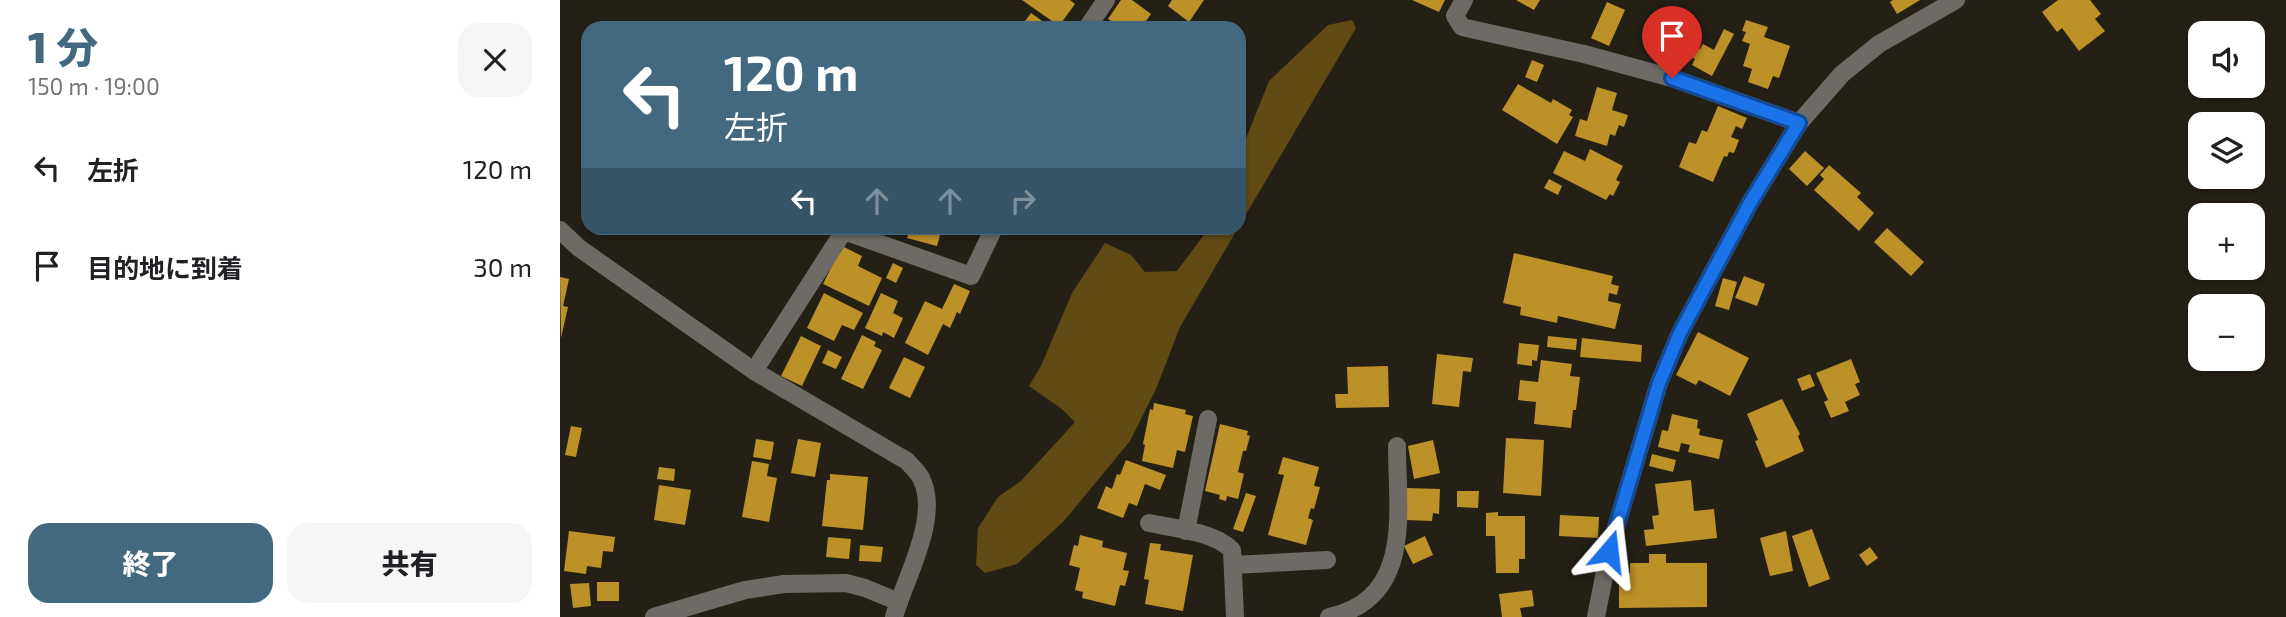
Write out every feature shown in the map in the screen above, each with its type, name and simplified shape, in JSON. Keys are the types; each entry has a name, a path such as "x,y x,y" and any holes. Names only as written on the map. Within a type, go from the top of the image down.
{"street":[{"path":"1092,21 1106,0"},
{"path":"1464,0 1455,16 1462,27 1584,54 1672,78 1799,123"},
{"path":"1596,617 1609,551 1659,383 1686,321 1750,203 1799,123 1842,74 1879,44 1956,0"},
{"path":"560,230 579,248 701,335 754,371 907,461 921,478 927,505 924,530 896,609 865,588 846,583 784,584 744,590 654,617"},
{"path":"754,371 841,235"},
{"path":"855,235 971,276 991,235"},
{"path":"1186,531 1208,419"},
{"path":"1329,617 1341,614 1364,601 1379,589 1388,576 1397,539 1397,446"},
{"path":"1149,523 1224,542 1232,550 1235,617"},
{"path":"1233,565 1327,560"}],"shaded area":[{"path":"1352,20 1356,28 1246,214 1246,138 1269,81 1328,25"},
{"path":"1204,235 1234,235 1180,327 1156,389 1130,441 1064,521 1017,564 985,573 976,565 978,528 998,497 1021,481 1075,422 1062,409 1029,386 1041,366 1072,293 1105,243 1131,255 1145,272 1177,271"}],"building":[{"path":"1022,0 1070,0 1075,4 1063,21 1052,21"},
{"path":"1121,0 1132,0 1151,14 1146,21 1108,19"},
{"path":"1172,0 1204,0 1190,21 1168,6"},
{"path":"1412,0 1445,0 1439,12"},
{"path":"1516,0 1540,0 1534,10"},
{"path":"1920,0 1897,14 1890,2"},
{"path":"2058,0 2090,0 2101,14 2095,19 2105,31 2079,51 2062,28 2057,32 2042,12"},
{"path":"1607,2 1625,10 1609,46 1591,38"},
{"path":"1031,13 1042,21 1025,21"},
{"path":"1746,20 1768,27 1764,37 1790,46 1779,78 1773,76 1768,89 1748,82 1752,69 1743,66 1750,44 1742,41 1746,32 1742,31"},
{"path":"1724,29 1734,34 1712,76 1692,65 1695,59 1688,55 1693,45 1700,49 1703,44 1714,50"},
{"path":"1532,60 1544,65 1537,82 1525,77"},
{"path":"1518,84 1551,103 1553,99 1572,110 1569,115 1573,117 1557,144 1502,110"},
{"path":"1597,87 1617,93 1612,110 1628,115 1624,127 1619,125 1615,136 1610,134 1607,146 1575,136 1580,119 1587,121"},
{"path":"1718,106 1747,118 1742,129 1736,126 1731,137 1739,140 1734,153 1729,152 1727,157 1724,156 1713,182 1679,167 1689,142 1696,144 1702,130 1707,132"},
{"path":"1590,149 1623,166 1616,180 1620,182 1613,196 1610,194 1606,200 1553,173 1564,151 1585,161"},
{"path":"1805,151 1824,168 1807,186 1789,169"},
{"path":"1829,165 1861,193 1857,197 1874,213 1859,231 1814,190 1824,179 1820,175"},
{"path":"1549,179 1562,186 1558,195 1544,188"},
{"path":"1887,228 1924,262 1911,276 1874,242"},
{"path":"908,235 940,235 937,246 907,238"},
{"path":"842,246 862,256 858,266 882,278 869,306 823,284"},
{"path":"1514,253 1613,276 1611,284 1619,286 1617,295 1609,293 1608,301 1621,304 1615,329 1558,316 1557,323 1520,315 1521,307 1503,303"},
{"path":"893,263 903,268 896,283 886,278"},
{"path":"1744,276 1765,284 1757,306 1735,298"},
{"path":"560,277 569,279 563,306 568,307 561,338"},
{"path":"1723,278 1737,282 1729,310 1715,306"},
{"path":"954,284 970,291 960,314 957,312 950,328 943,324 928,355 905,343 925,301 942,309"},
{"path":"824,293 863,313 854,330 842,325 834,341 807,328"},
{"path":"881,293 898,301 893,313 903,318 894,338 865,328"},
{"path":"1698,332 1749,358 1730,396 1699,380 1696,385 1676,375"},
{"path":"862,335 876,342 874,346 882,350 863,389 841,379"},
{"path":"801,336 821,346 802,386 781,376"},
{"path":"1548,336 1577,339 1576,350 1547,347"},
{"path":"1582,338 1642,345 1641,362 1580,357"},
{"path":"1519,343 1539,345 1537,361 1532,360 1532,366 1517,364"},
{"path":"828,350 842,357 836,369 822,363"},
{"path":"1437,354 1473,358 1471,372 1463,371 1459,407 1432,404"},
{"path":"904,357 925,367 910,398 889,388"},
{"path":"1851,359 1860,382 1855,384 1860,395 1845,402 1849,411 1831,418 1824,402 1828,400 1816,373"},
{"path":"1541,360 1572,364 1570,376 1580,377 1571,428 1534,424 1536,402 1518,400 1520,380 1538,382"},
{"path":"1388,366 1389,407 1336,408 1335,394 1348,394 1347,367"},
{"path":"1810,374 1815,386 1802,391 1797,379"},
{"path":"1782,399 1800,434 1798,436 1804,451 1766,468 1747,414"},
{"path":"1154,403 1186,410 1185,414 1193,416 1185,452 1177,450 1173,468 1142,461 1150,409 1153,410"},
{"path":"1672,414 1698,420 1699,435 1723,440 1719,459 1688,452 1690,445 1681,443 1679,452 1658,447 1662,430 1668,431"},
{"path":"1220,424 1248,431 1247,435 1250,436 1238,472 1244,474 1238,499 1227,496 1226,501 1219,499 1220,495 1205,491"},
{"path":"571,426 582,428 576,457 565,455"},
{"path":"1506,438 1544,440 1541,496 1503,493"},
{"path":"756,439 774,442 771,460 753,457"},
{"path":"798,439 821,443 815,477 791,473"},
{"path":"1433,440 1440,473 1414,479 1408,446"},
{"path":"1652,454 1676,460 1673,472 1649,466"},
{"path":"1283,457 1319,467 1314,486 1320,487 1314,509 1311,508 1308,518 1313,520 1306,545 1268,535 1284,475 1278,474"},
{"path":"1126,460 1166,475 1160,490 1145,484 1137,506 1129,503 1123,518 1097,508 1106,486 1112,489"},
{"path":"752,461 769,464 767,476 777,478 769,522 742,517"},
{"path":"659,467 675,469 674,481 657,479"},
{"path":"830,474 868,477 863,530 822,526"},
{"path":"1691,480 1694,511 1714,509 1717,538 1646,546 1644,530 1654,529 1652,516 1659,515 1655,484"},
{"path":"659,485 691,490 685,525 654,520"},
{"path":"1407,488 1440,489 1439,514 1433,513 1432,521 1406,520"},
{"path":"1457,491 1479,491 1478,508 1457,507"},
{"path":"1246,493 1256,496 1243,532 1233,529"},
{"path":"1498,512 1498,516 1525,516 1525,559 1519,559 1519,573 1496,573 1495,536 1486,536 1486,513"},
{"path":"1560,515 1599,517 1598,538 1559,536"},
{"path":"1812,529 1830,579 1809,587 1792,536"},
{"path":"569,531 615,537 613,552 603,551 601,568 587,566 586,574 564,571"},
{"path":"1786,531 1793,571 1770,576 1760,538"},
{"path":"1080,535 1103,541 1102,547 1127,553 1123,570 1129,571 1125,586 1120,585 1115,606 1082,598 1083,592 1075,590 1080,568 1069,565 1074,545 1078,546"},
{"path":"1425,536 1433,555 1413,564 1404,546"},
{"path":"828,537 851,539 849,559 826,557"},
{"path":"1150,543 1161,544 1160,550 1193,555 1183,611 1145,604 1149,580 1144,579"},
{"path":"860,545 883,547 881,562 859,561"},
{"path":"1870,547 1878,558 1867,566 1859,555"},
{"path":"1649,554 1666,554 1666,563 1707,563 1707,607 1619,608 1619,573 1630,573 1630,563 1649,563"},
{"path":"597,582 619,582 619,601 597,601"},
{"path":"589,583 591,606 573,608 570,584"},
{"path":"1532,590 1534,606 1520,608 1522,617 1502,617 1499,594"}],"route":[{"path":"1609,551 1659,383 1680,333 1750,203 1799,123 1672,78"}]}
